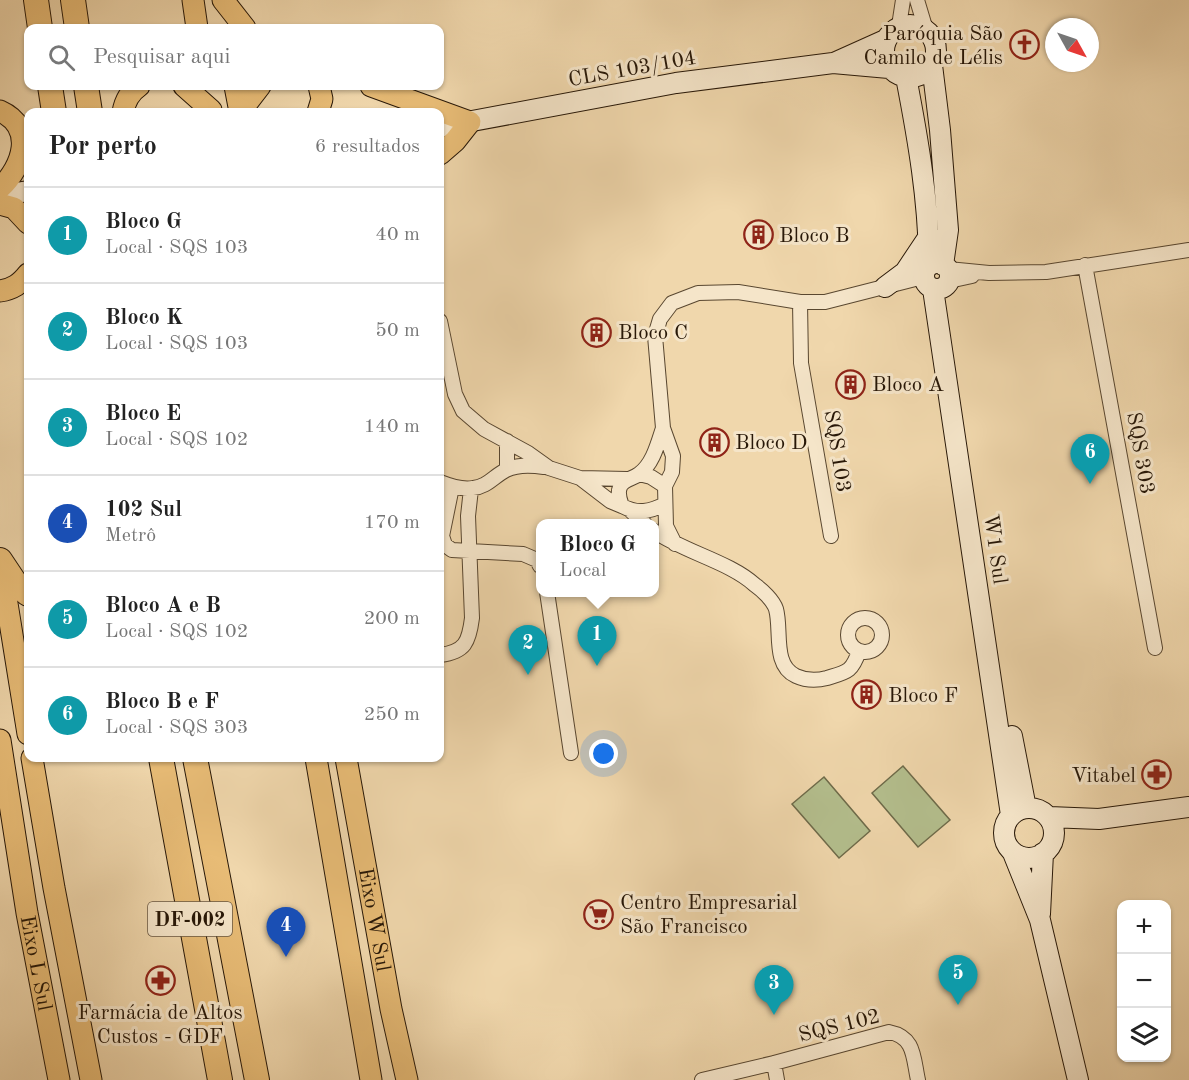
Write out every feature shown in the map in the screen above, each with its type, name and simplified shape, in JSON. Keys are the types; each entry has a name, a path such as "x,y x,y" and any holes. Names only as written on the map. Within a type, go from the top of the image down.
{"highway":[{"path":"36,0 39,24"},
{"path":"73,0 76,24"},
{"path":"51,90 53,108"},
{"path":"87,90 89,108"},
{"path":"0,560 16,584 24,591"},
{"name":"DF-002","path":"162,762 220,1080"},
{"name":"DF-002","path":"196,762 256,1080"}],"main road":[{"path":"193,0 196,24"},
{"path":"222,0 225,24"},
{"path":"222,0 242,24"},
{"path":"124,108 132,90"},
{"path":"188,90 208,108"},
{"path":"208,90 211,108"},
{"path":"236,90 239,108"},
{"path":"243,108 257,90"},
{"path":"319,108 322,99 320,90"},
{"path":"382,90 432,108"},
{"path":"0,111 10,115 22,133 22,152 18,165 0,188"},
{"path":"444,113 470,122 444,151"},
{"path":"0,204 14,208 24,219"},
{"path":"0,291 8,290 24,279"},
{"path":"0,560 24,709"},
{"name":"Eixo L Sul","path":"0,740 27,913 59,1080"},
{"name":"Eixo L Sul","path":"33,762 91,1080"},
{"name":"Eixo W Sul","path":"316,762 371,1080"},
{"name":"Eixo W Sul","path":"347,762 407,1080"}],"street":[{"path":"892,33 908,24 918,25 926,30 936,46 932,65 925,72 916,76 898,72 884,59 883,50 892,33 903,0"},
{"path":"916,0 926,30"},
{"name":"CLS 103/104","path":"833,63 892,33"},
{"name":"CLS 103/104","path":"444,126 676,83 833,63 898,72"},
{"name":"W1 Sul","path":"932,65 948,230 937,278"},
{"name":"W1 Sul","path":"898,72 917,136 929,236 1010,725 1018,811"},
{"path":"0,196 24,192"},
{"path":"885,287 906,272 929,236"},
{"path":"675,544 666,526 665,486 672,472 673,456 663,428 655,336 660,319 672,303 698,293 728,292 800,302 825,302 885,287 937,278 989,273 1046,272 1189,250"},
{"name":"SQS 303","path":"1085,265 1155,648"},
{"name":"SQS 103","path":"800,302 801,363 831,536"},
{"path":"444,340 455,394 464,411 484,429 549,468"},
{"path":"627,509 618,495 620,486 633,477 653,456 663,428"},
{"path":"507,441 507,469"},
{"path":"444,510 446,484 471,489 484,486 507,469 527,464 580,478 651,477 665,486"},
{"path":"580,478 639,519"},
{"path":"444,654 452,653 465,645 470,631 472,618 468,516 471,489"},
{"path":"627,509 651,511 665,504"},
{"path":"659,534 675,544 748,578 761,589 776,607 782,662 792,674 802,679 817,681 848,672 856,662 859,651"},
{"path":"444,542 452,550 523,554 536,560"},
{"path":"548,597 572,753"},
{"path":"1049,817 1099,819 1189,807"},
{"path":"1040,920 1048,847 1053,825 1043,811 1035,808 1018,811 1006,822 1004,839 1013,853 1040,920 1078,1080"},
{"path":"1013,853 1029,858 1099,819"},
{"name":"SQS 102","path":"702,1080 889,1032 902,1035 911,1045 918,1080"},
{"path":"774,1063 777,1080"}],"green space":[{"path":"903,766 950,820 918,847 872,793"},
{"path":"824,777 870,831 839,858 792,804"}],"place":[{"name":"Paróquia São Camilo de Lélis","path":"1024,45"},
{"name":"Bloco B","path":"758,235"},
{"name":"Bloco C","path":"597,332"},
{"name":"Bloco A","path":"851,384"},
{"name":"Bloco D","path":"714,442"},
{"name":"Bloco B e F","path":"1090,484"},
{"name":"Bloco G","path":"597,666"},
{"name":"Bloco K","path":"528,675"},
{"name":"Bloco F","path":"867,695"},
{"name":"Vitabel","path":"1157,775"},
{"name":"Centro Empresarial São Francisco","path":"599,914"},
{"name":"102 Sul","path":"286,957"},
{"name":"Farmácia de Altos Custos - GDF","path":"160,981"},
{"name":"Bloco A e B","path":"958,1005"},
{"name":"Bloco E","path":"774,1015"}]}
